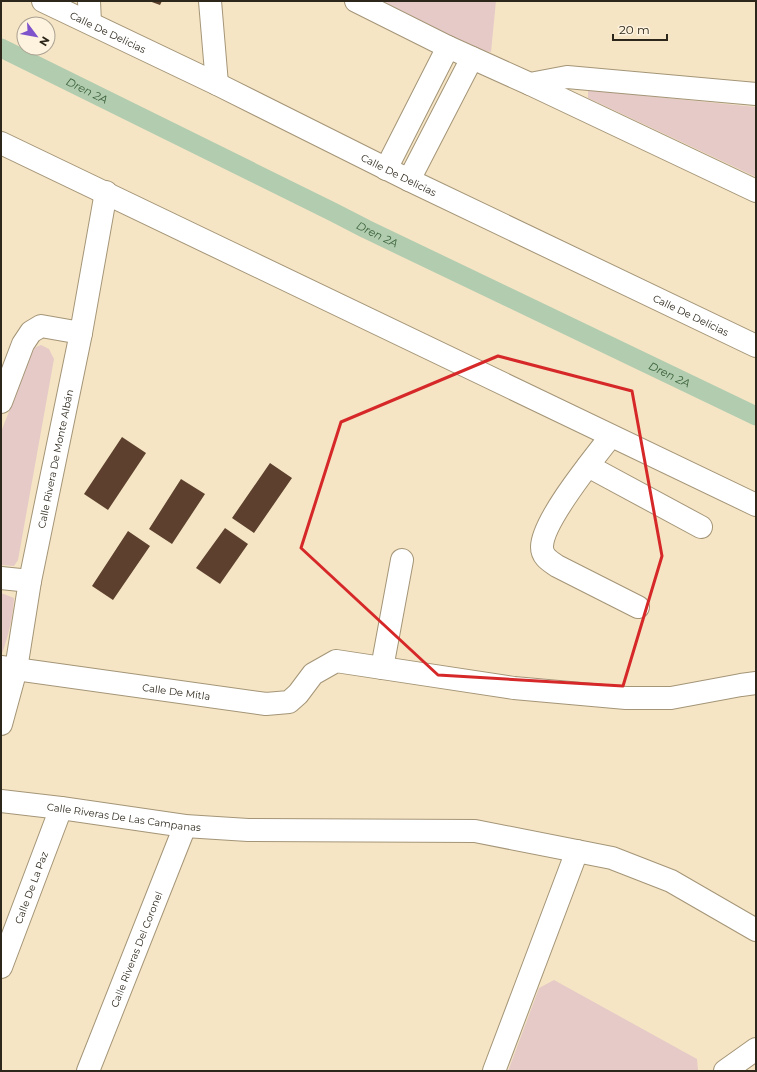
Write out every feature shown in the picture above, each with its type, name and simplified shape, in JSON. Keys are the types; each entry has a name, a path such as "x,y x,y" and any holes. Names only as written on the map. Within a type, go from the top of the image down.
{"street":[{"name":"Calle De Delicias","path":"43,1 216,84 386,169 756,346"},
{"path":"89,1 90,23"},
{"path":"210,1 216,84"},
{"path":"356,1 448,47 530,84 756,191"},
{"path":"386,169 448,47"},
{"path":"409,180 472,58"},
{"path":"530,84 567,77 756,94"},
{"path":"1,143 106,192 756,505"},
{"name":"Calle Rivera De Monte Albán","path":"1,724 8,668 30,581 81,333 106,192"},
{"path":"1,402 24,344 31,332 41,326 81,333"},
{"path":"612,436 588,466 552,519 544,537 542,548 544,555 549,561 557,566 638,607"},
{"path":"588,466 701,527"},
{"path":"402,560 382,668 514,688 626,698 671,698 756,683"},
{"path":"1,578 30,581"},
{"name":"Calle De Mitla","path":"8,668 266,704 289,702 298,694 313,674 336,661 382,668"},
{"name":"Calle Riveras De Las Campanas","path":"1,800 185,826 248,830 475,831 612,858 671,881 756,930"},
{"name":"Calle De La Paz","path":"1,967 61,808"},
{"name":"Calle Riveras Del Coronel","path":"88,1071 185,826"},
{"path":"494,1071 577,851"},
{"path":"725,1071 756,1049"}],"highlighted area":[{"path":"498,356 632,391 662,556 623,686 438,675 301,548 341,422"}],"shaded area":[{"path":"373,1 496,1 491,52 474,50"},
{"path":"588,90 756,107 756,177 588,98"},
{"path":"41,345 49,349 54,359 18,560 14,566 1,565 1,432 32,352 36,347"},
{"path":"1,593 14,598 10,628 1,656"},
{"path":"554,980 697,1059 698,1070 508,1071 539,988"}],"building":[{"path":"149,1 162,1 160,5"},
{"path":"122,437 146,453 108,510 84,494"},
{"path":"270,463 292,478 254,533 232,518"},
{"path":"181,479 205,494 172,544 149,529"},
{"path":"225,528 248,544 220,584 196,568"},
{"path":"128,531 150,546 113,600 92,586"}],"waterway":[{"name":"Dren 2A","path":"1,48 366,229 756,416"}]}
